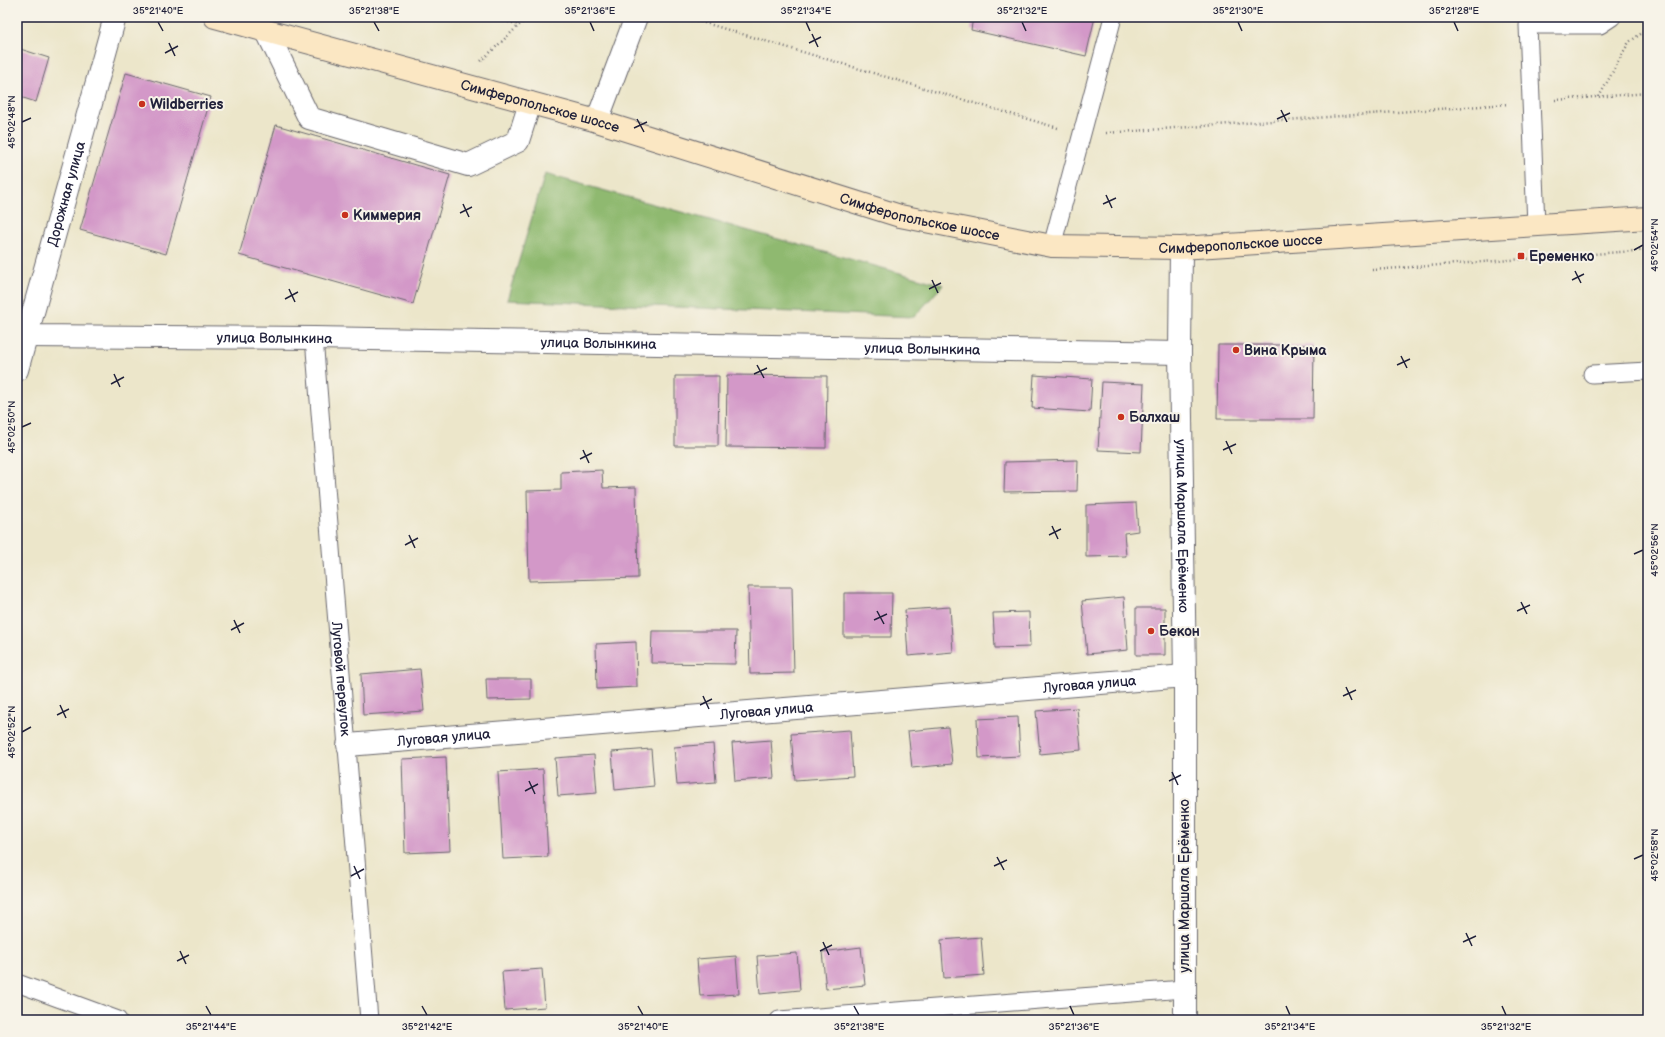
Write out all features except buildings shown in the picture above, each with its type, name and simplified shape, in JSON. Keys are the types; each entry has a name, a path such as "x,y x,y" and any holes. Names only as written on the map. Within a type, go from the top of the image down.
{"main road":[{"name":"Симферопольское шоссе","path":"215,17 597,121 900,216 1052,246 1181,248 1648,218"}],"street":[{"name":"Дорожная улица","path":"17,370 22,334 115,17"},
{"path":"597,121 636,17"},
{"path":"267,32 310,118 468,165 518,141 530,103"},
{"name":"улица Маршала Ерёменко","path":"1181,248 1180,353 1185,676 1185,1020"},
{"name":"улица Волынкина","path":"22,334 1180,353"},
{"name":"Луговая улица","path":"348,746 1185,676"}],"lane":[{"path":"1052,246 1112,17"},
{"path":"1536,225 1528,25 1600,25 1612,17"},
{"name":"Луговой переулок","path":"314,338 369,1020"},
{"path":"1592,374 1648,371"},
{"path":"17,983 118,1020"},
{"path":"779,1020 1184,989"}],"path":[{"path":"493,17 519,25"},
{"path":"481,62 528,17"},
{"path":"685,17 1081,135 1648,93"},
{"path":"1600,97 1629,42 1648,29"},
{"path":"1372,270 1648,250"}],"green space":[{"path":"545,174 943,285 914,317 507,300"}],"place":[{"name":"Wildberries","path":"142,104"},
{"name":"Киммерия","path":"345,215"},
{"name":"Еременко","path":"1521,256"},
{"name":"Вина Крыма","path":"1236,350"},
{"name":"Балхаш","path":"1121,417"},
{"name":"Бекон","path":"1151,631"}]}
